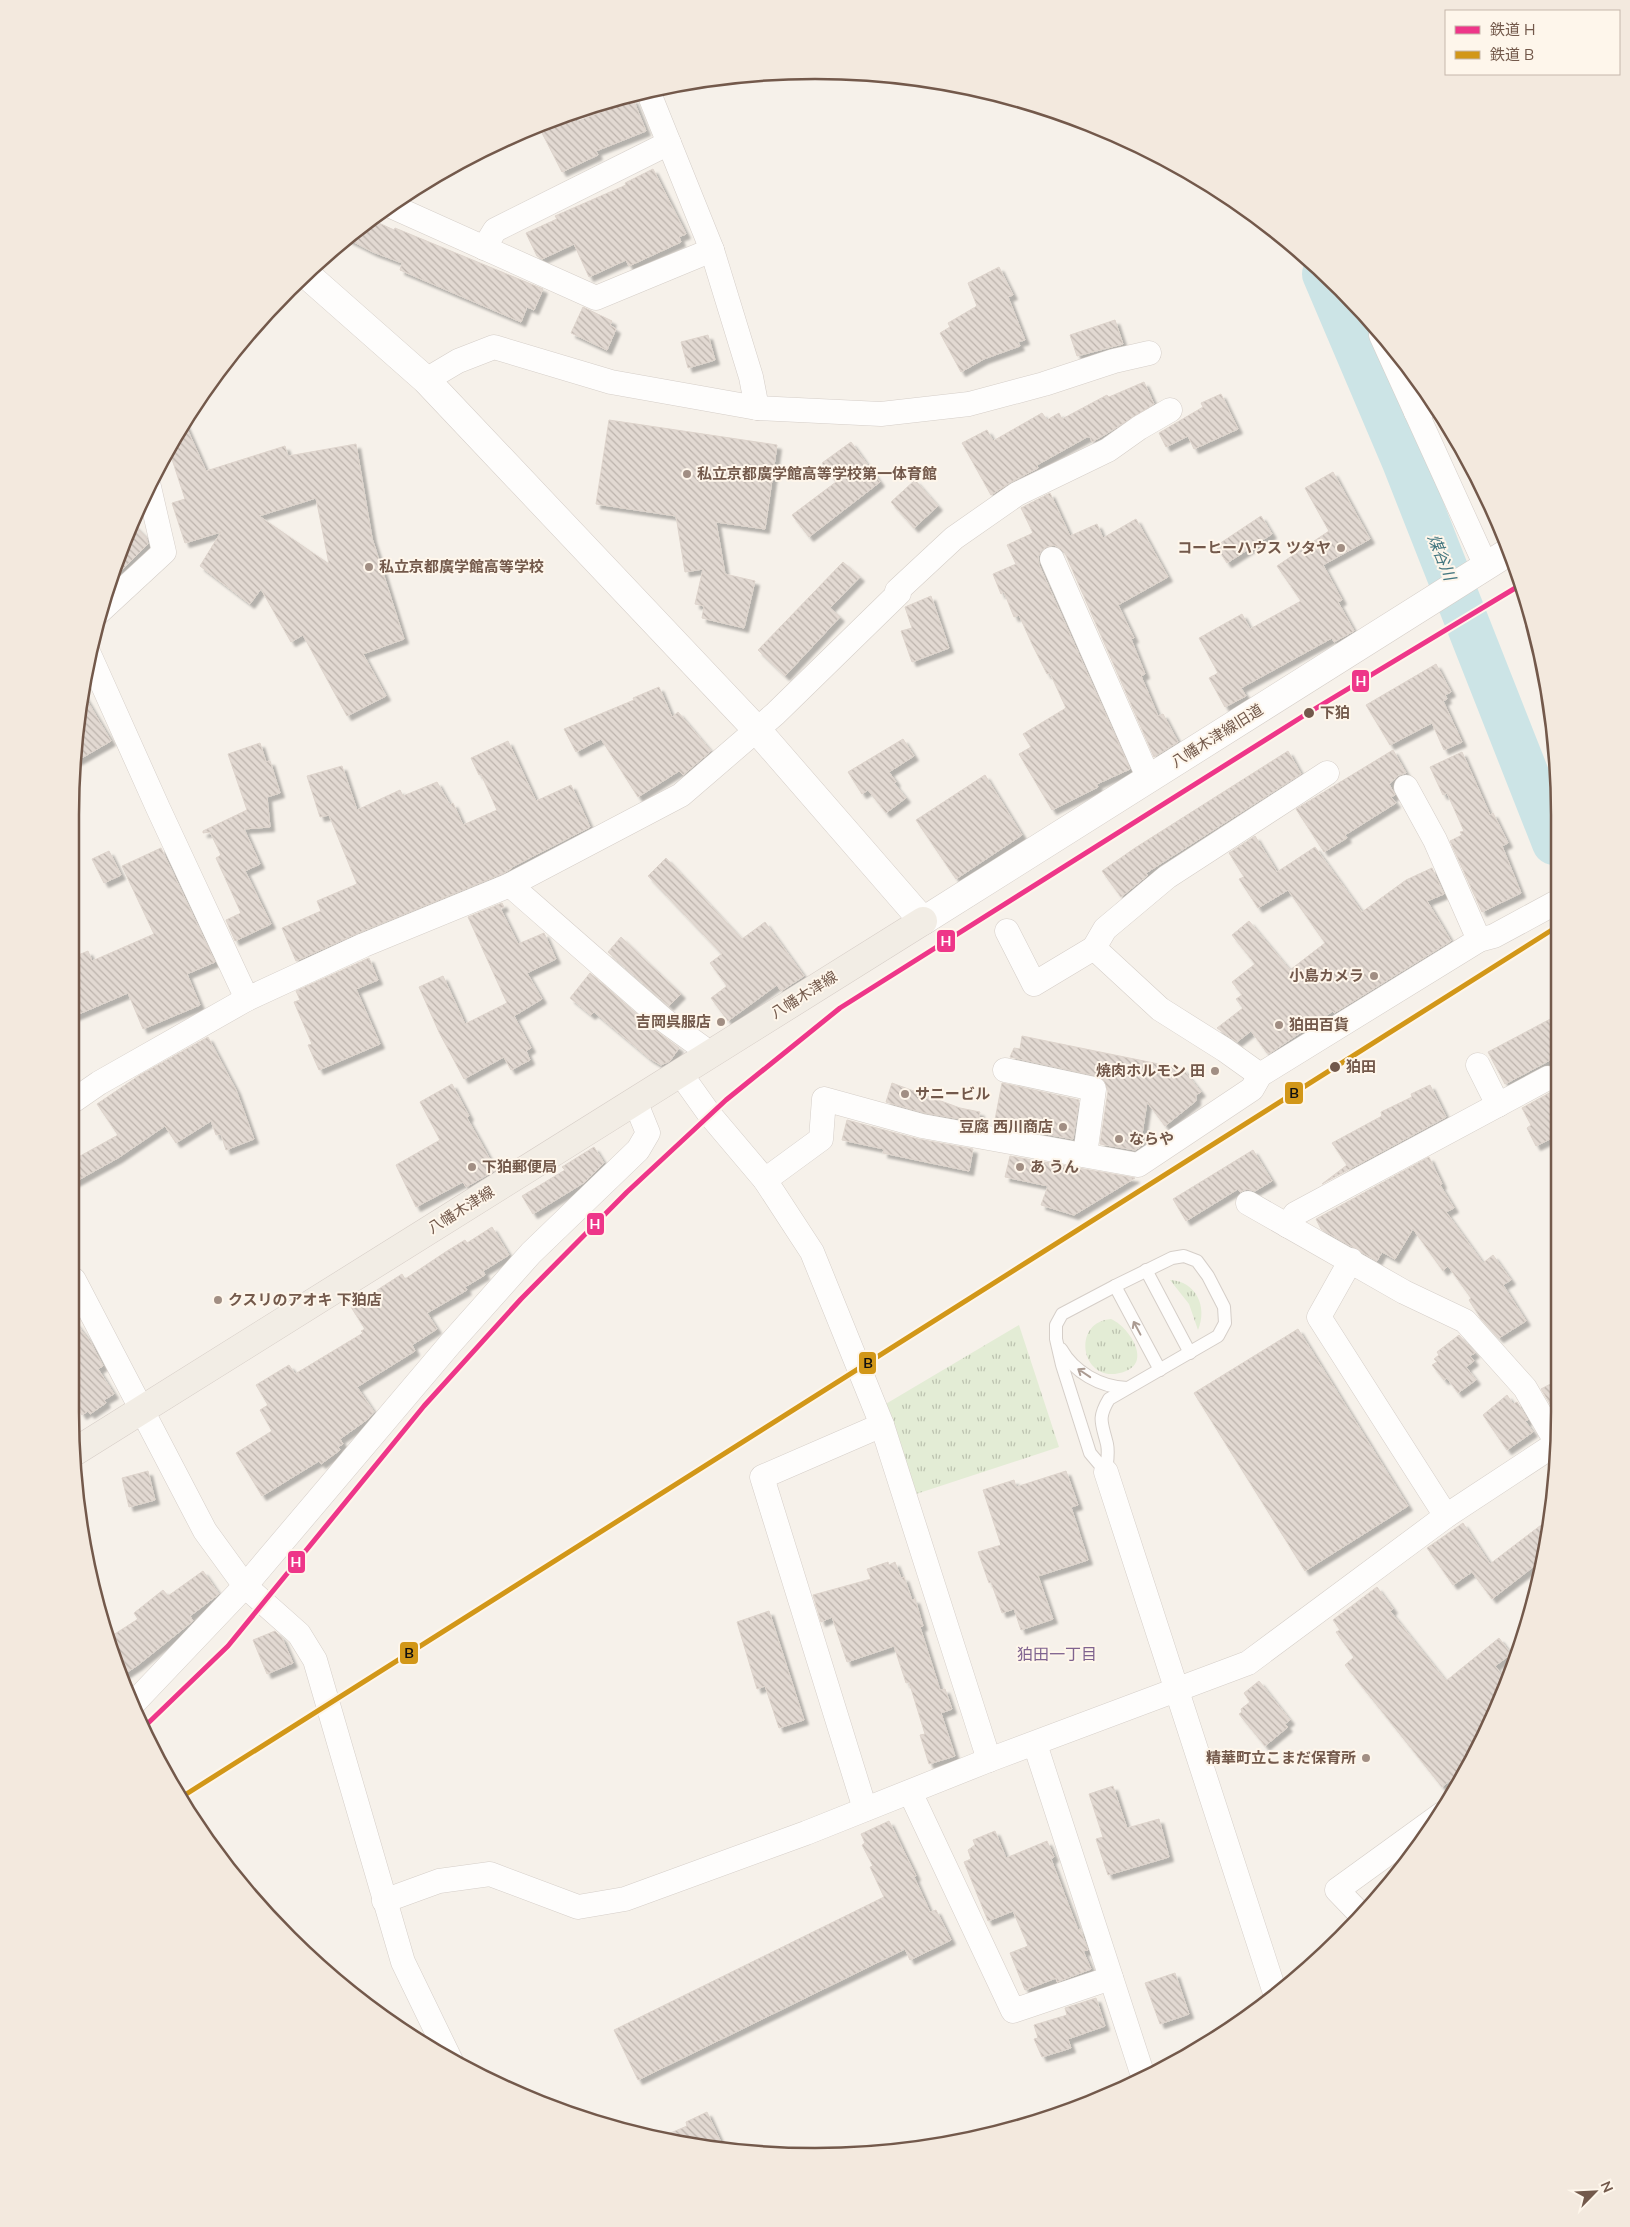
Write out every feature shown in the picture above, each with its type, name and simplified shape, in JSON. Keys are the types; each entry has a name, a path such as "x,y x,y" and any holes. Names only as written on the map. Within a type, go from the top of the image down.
{"main road":[{"name":"八幡木津線","path":"80,1449 923,921"}],"street":[{"path":"651,98 712,250 751,377 757,408"},
{"path":"484,248 495,230 670,143"},
{"path":"398,209 596,298 712,250"},
{"path":"311,278 426,380 757,730 923,921"},
{"path":"426,380 458,361 494,347 611,382 757,408 881,414 969,404 1044,384 1114,361 1149,353"},
{"path":"1412,384 1425,407 1480,570"},
{"path":"79,1097 99,1083 247,999 364,945 510,885 681,795 757,730 954,538 1017,494 1108,450 1139,428 1170,410"},
{"path":"111,601 164,552 151,497"},
{"name":"八幡木津線旧道","path":"923,921 1503,555"},
{"path":"1052,559 1149,779"},
{"path":"94,666 247,999"},
{"path":"1007,931 1034,984 1094,948 1105,929 1167,877 1327,773"},
{"path":"1406,787 1435,840 1479,940"},
{"path":"510,885 656,1013 711,1054"},
{"path":"765,1180 822,1139 824,1099 922,1126 1138,1165 1252,1089 1260,1075 1479,940 1494,936 1551,906"},
{"path":"1094,948 1160,1009 1225,1050 1260,1075"},
{"path":"1478,1065 1498,1105"},
{"path":"1005,1070 1094,1088 1084,1155"},
{"path":"680,1072 710,1115 765,1180 812,1252 882,1426 989,1760"},
{"path":"1288,1226 1295,1214 1548,1078"},
{"path":"137,1699 245,1586 456,1337 531,1253 638,1150 648,1133 636,1100"},
{"path":"1248,1203 1351,1260 1404,1292 1465,1321 1525,1388 1551,1428"},
{"path":"1351,1260 1319,1317 1446,1516"},
{"path":"79,1289 111,1347 205,1531 245,1586 299,1634 315,1660 403,1962 447,2050"},
{"path":"865,1809 762,1477 882,1426"},
{"path":"384,1901 439,1881 490,1874 578,1907 625,1899 806,1833 989,1760 1253,1660 1550,1438"},
{"path":"1106,1472 1273,1988"},
{"path":"1035,1744 1142,2072"},
{"path":"910,1792 1013,2012 1111,1978"},
{"path":"1357,1910 1337,1890 1421,1829"}],"lane":[{"path":"1184,1256 1198,1261 1224,1307 1225,1323 1218,1336 1110,1399 1102,1412 1101,1424 1108,1446 1106,1472 1090,1453 1062,1365 1056,1339 1056,1325 1062,1314 1172,1258 1184,1256"},
{"path":"1146,1270 1190,1353"},
{"path":"1115,1286 1160,1370"},
{"path":"1056,1339 1066,1357 1080,1372 1099,1383 1127,1388"}],"green space":[{"path":"1170,1280 1179,1281 1187,1285 1197,1297 1202,1313 1198,1330 1189,1304"},
{"path":"1111,1319 1118,1323 1130,1336 1135,1344 1137,1360 1134,1366 1126,1371 1111,1374 1099,1371 1091,1363 1086,1353 1086,1342 1089,1331 1098,1323"},
{"path":"1019,1325 1059,1447 913,1495 884,1405"}],"building":[{"path":"634,102 646,131 596,151 598,155 562,172 541,132 575,119 576,122 610,108"},
{"path":"653,169 686,234 679,237 681,242 629,266 626,260 589,277 574,244 542,259 537,256 526,233 557,219 555,216 626,185 625,183"},
{"path":"378,223 543,289 534,310 527,307 521,322 400,270 402,263 354,242"},
{"path":"999,267 1013,295 1008,297 1025,340 1018,342 1020,346 984,359 961,372 940,333 950,327 948,323 977,306 968,283"},
{"path":"583,307 612,321 610,325 616,329 607,350 571,333"},
{"path":"1115,320 1123,344 1077,356 1070,335"},
{"path":"708,335 715,360 688,368 681,342"},
{"path":"1144,382 1154,404 1092,442 1090,437 1087,437 1037,465 1038,468 991,495 962,443 987,430 993,441 1042,413 1047,420 1059,413 1062,419 1107,395 1109,397"},
{"path":"1221,394 1238,429 1194,449 1188,436 1166,447 1159,433 1203,407 1201,403"},
{"name":"私立京都廣学館高等学校第一体育館","path":"609,420 777,445 765,529 716,522 725,574 755,581 744,628 702,618 704,606 695,604 703,569 685,572 676,516 596,504"},
{"path":"188,430 206,471 285,446 288,456 356,444 372,538 404,639 363,654 386,696 347,716 303,635 291,642 261,589 250,604 200,566 221,532 185,543 172,503 185,499 171,458","holes":["316,498 329,564 259,516"]},
{"path":"851,442 880,482 809,537 792,515 836,482 822,463"},
{"path":"1333,472 1370,539 1323,565 1342,600 1338,602 1354,631 1334,642 1332,638 1241,688 1246,696 1225,707 1209,678 1218,673 1199,638 1242,614 1250,629 1301,601 1277,566 1329,531 1305,488"},
{"path":"915,480 938,506 914,528 891,502"},
{"path":"1050,493 1070,536 1097,524 1103,538 1136,519 1168,577 1118,605 1134,638 1131,639 1145,674 1141,676 1158,716 1163,714 1178,742 1154,757 1065,553 1054,545 1046,547 1038,557 1039,565 1130,769 1097,784 1098,787 1052,810 1019,754 1031,747 1023,734 1066,708 1050,673 1047,674 1019,615 1014,617 1004,592 1001,594 993,574 1016,564 1007,545 1033,533 1021,508"},
{"path":"1261,516 1272,534 1227,563 1216,546"},
{"path":"137,528 146,537 148,544 120,572"},
{"path":"843,562 860,577 830,608 840,617 785,676 758,650"},
{"path":"931,596 949,648 912,662 901,631 912,628 905,607"},
{"path":"1436,664 1451,692 1445,695 1447,699 1443,701 1462,742 1444,750 1432,723 1390,745 1366,705"},
{"path":"659,687 672,717 678,712 711,751 683,775 679,771 638,797 601,739 576,752 564,729 634,700 633,698"},
{"path":"88,702 111,741 81,758"},
{"path":"903,739 914,756 889,772 896,782 894,783 906,798 886,813 868,790 862,794 848,772"},
{"path":"508,741 536,801 571,785 590,827 512,867 504,873 358,933 296,961 282,928 321,911 317,901 357,884 329,815 320,817 307,776 342,766 357,810 400,790 403,796 437,782 450,805 453,803 463,825 497,810 481,774 479,775 471,758"},
{"path":"260,743 266,762 270,761 280,793 267,797 270,827 244,829 260,864 245,871 271,924 235,941 226,920 241,913 216,858 221,855 210,832 203,833 203,831 247,810 228,754"},
{"path":"1393,750 1406,773 1399,775 1389,784 1395,795 1391,797 1396,803 1345,835 1347,838 1324,852 1296,809"},
{"path":"1288,751 1301,774 1146,873 1148,875 1121,897 1102,871"},
{"path":"1462,752 1490,815 1493,813 1508,843 1502,846 1521,893 1482,912 1450,841 1462,835 1460,832 1464,831 1447,793 1443,795 1430,767"},
{"path":"985,775 1022,835 956,879 916,820"},
{"path":"1255,836 1277,872 1315,847 1362,912 1406,880 1432,868 1444,894 1427,901 1451,941 1334,1013 1333,1011 1270,1053 1267,1053 1251,1031 1237,1042 1217,1028 1243,1008 1236,999 1242,995 1232,982 1255,964 1232,935 1249,921 1290,970 1325,943 1288,890 1258,908 1239,879 1244,877 1229,853"},
{"path":"161,848 215,962 187,974 200,1005 143,1029 128,993 79,1014 79,955 88,951 92,961 154,934 122,866"},
{"path":"109,851 121,875 104,883 92,859"},
{"path":"666,858 742,939 765,922 804,976 781,991 777,985 728,1021 711,998 727,986 710,963 722,954 648,876"},
{"path":"502,903 504,907 500,908 518,944 544,933 556,959 527,973 542,999 514,1016 531,1048 526,1051 530,1060 511,1070 504,1057 464,1079 439,1032 419,987 443,976 465,1024 507,1003 468,917"},
{"path":"621,937 681,994 669,1006 608,952"},
{"path":"369,958 378,980 356,989 380,1044 319,1070 308,1045 312,1044 294,1002 300,1000 296,991"},
{"path":"590,973 655,1030 679,1048 670,1061 661,1065 649,1058 594,1012 591,1015 570,998"},
{"path":"1551,1019 1551,1060 1505,1084 1488,1052"},
{"path":"1022,1036 1183,1069 1201,1092 1196,1095 1196,1101 1165,1126 1147,1102 1140,1147 1135,1150 1100,1144 1108,1091 1103,1079 1097,1076 1010,1057 1014,1048 1020,1049"},
{"path":"208,1037 236,1090 254,1139 226,1150 221,1134 216,1135 211,1121 176,1143 165,1126 118,1158 79,1180 79,1157 118,1135 97,1104 140,1075"},
{"name":"サニービル","path":"892,1083 960,1108 980,1112 978,1122 925,1113 886,1102"},
{"path":"1002,1083 1079,1100 1073,1139 994,1125"},
{"path":"452,1084 469,1116 467,1118 496,1170 466,1187 463,1182 416,1207 396,1165 440,1140 420,1102"},
{"path":"1430,1085 1446,1117 1322,1184 1347,1165 1332,1143 1382,1116 1381,1112 1412,1097 1411,1094"},
{"path":"1551,1092 1551,1138 1536,1146 1527,1128 1531,1125 1522,1108"},
{"path":"847,1120 918,1139 973,1149 969,1171 883,1153 884,1149 842,1140"},
{"path":"594,1147 604,1163 585,1182 533,1214 522,1196 565,1170 562,1167"},
{"path":"1253,1150 1272,1181 1255,1191 1247,1189 1240,1192 1238,1189 1186,1221 1173,1199"},
{"path":"1010,1156 1135,1178 1074,1215 1041,1205 1048,1186 1005,1177"},
{"path":"1429,1157 1442,1184 1440,1185 1454,1208 1446,1212 1483,1263 1493,1255 1511,1280 1503,1285 1526,1321 1499,1338 1481,1319 1469,1300 1471,1298 1448,1266 1443,1271 1413,1229 1395,1259 1382,1252 1377,1261 1321,1229 1316,1219"},
{"path":"492,1227 509,1255 483,1271 485,1275 465,1287 467,1290 427,1313 437,1329 412,1345 415,1351 357,1387 374,1412 368,1419 340,1439 343,1444 338,1447 340,1450 321,1464 319,1461 262,1496 236,1453 272,1431 260,1410 268,1405 256,1385 289,1365 295,1374 363,1333 361,1331 365,1329 351,1307 402,1274 405,1279 465,1240 467,1243"},
{"path":"79,1327 91,1343 103,1366 98,1369 114,1394 104,1400 106,1403 90,1414 88,1411 82,1415 79,1410"},
{"path":"1298,1329 1408,1506 1305,1571 1194,1393"},
{"path":"1459,1335 1475,1353 1470,1356 1474,1361 1466,1367 1476,1380 1458,1393 1447,1378 1444,1380 1432,1365 1437,1362 1434,1359 1439,1355 1437,1352"},
{"path":"1551,1384 1551,1405 1541,1389"},
{"path":"1507,1395 1513,1404 1517,1402 1528,1420 1525,1421 1533,1432 1507,1450 1483,1415"},
{"path":"148,1471 155,1500 129,1507 122,1478"},
{"path":"1066,1471 1078,1505 1071,1507 1088,1560 1038,1576 1053,1619 1021,1630 1014,1609 1002,1613 978,1552 1001,1545 983,1490 1014,1480 1016,1487"},
{"path":"1463,1523 1490,1564 1542,1524 1535,1566 1492,1599 1472,1572 1453,1585 1427,1548"},
{"path":"888,1562 889,1565 895,1562 901,1578 904,1577 912,1600 915,1599 923,1626 920,1627 940,1690 945,1689 952,1709 941,1713 955,1756 929,1764 920,1735 925,1734 909,1682 906,1683 894,1646 847,1662 832,1617 821,1622 813,1595 871,1579 867,1569"},
{"path":"203,1571 219,1594 190,1616 193,1621 127,1672 114,1635 138,1619 134,1613 163,1590 168,1596"},
{"path":"1377,1587 1393,1609 1390,1611 1446,1681 1499,1638 1510,1653 1495,1666 1502,1675 1495,1694 1454,1777 1442,1787 1345,1665 1354,1657 1336,1632 1340,1630 1333,1620"},
{"path":"769,1611 804,1720 779,1728 765,1686 757,1689 737,1622"},
{"path":"275,1631 282,1638 293,1663 267,1674 253,1640"},
{"path":"1259,1681 1290,1720 1285,1724 1288,1727 1265,1746 1239,1714 1242,1712 1241,1709 1250,1702 1244,1693"},
{"path":"1113,1786 1127,1828 1159,1819 1169,1857 1108,1875 1096,1839 1103,1837 1089,1794"},
{"path":"889,1821 916,1876 914,1877 930,1912 936,1910 951,1940 910,1960 905,1949 638,2080 614,2030 884,1897 870,1867 873,1866 862,1845 865,1843 861,1834"},
{"path":"995,1831 1006,1858 1047,1841 1054,1857 1051,1859 1078,1930 1080,1929 1088,1950 1083,1951 1091,1969 1057,1982 1056,1978 1025,1990 1010,1953 1028,1946 1013,1911 988,1921 964,1862 971,1859 968,1850 975,1845 973,1840"},
{"path":"1175,1973 1189,2014 1160,2024 1145,1983"},
{"path":"1096,1998 1105,2026 1068,2039 1071,2048 1042,2057 1034,2039 1038,2038 1034,2025 1067,2015 1065,2008"},
{"path":"707,2112 721,2142 669,2134 687,2126 686,2122"}],"waterway":[{"name":"煤谷川","path":"1330,289 1404,462 1551,835"}],"rail line":[{"name":"H","path":"148,1723 228,1646 424,1406 521,1299 627,1192 726,1100 840,1008 1308,713 1515,588"},
{"name":"B","path":"186,1794 1551,931"}],"place":[{"name":"私立京都廣学館高等学校第一体育館","path":"687,474"},
{"name":"コーヒーハウス ツタヤ","path":"1341,548"},
{"name":"私立京都廣学館高等学校","path":"369,567"},
{"name":"下狛","path":"1309,713"},
{"name":"小島カメラ","path":"1374,976"},
{"name":"吉岡呉服店","path":"721,1022"},
{"name":"狛田百貨","path":"1279,1025"},
{"name":"狛田","path":"1335,1067"},
{"name":"焼肉ホルモン 田","path":"1215,1071"},
{"name":"サニービル","path":"905,1094"},
{"name":"豆腐 西川商店","path":"1063,1127"},
{"name":"ならや","path":"1119,1139"},
{"name":"下狛郵便局","path":"472,1167"},
{"name":"あ うん","path":"1020,1167"},
{"name":"クスリのアオキ 下狛店","path":"218,1300"},
{"name":"精華町立こまだ保育所","path":"1366,1758"}],"district":[{"name":"狛田一丁目","path":"1057,1654"}]}
